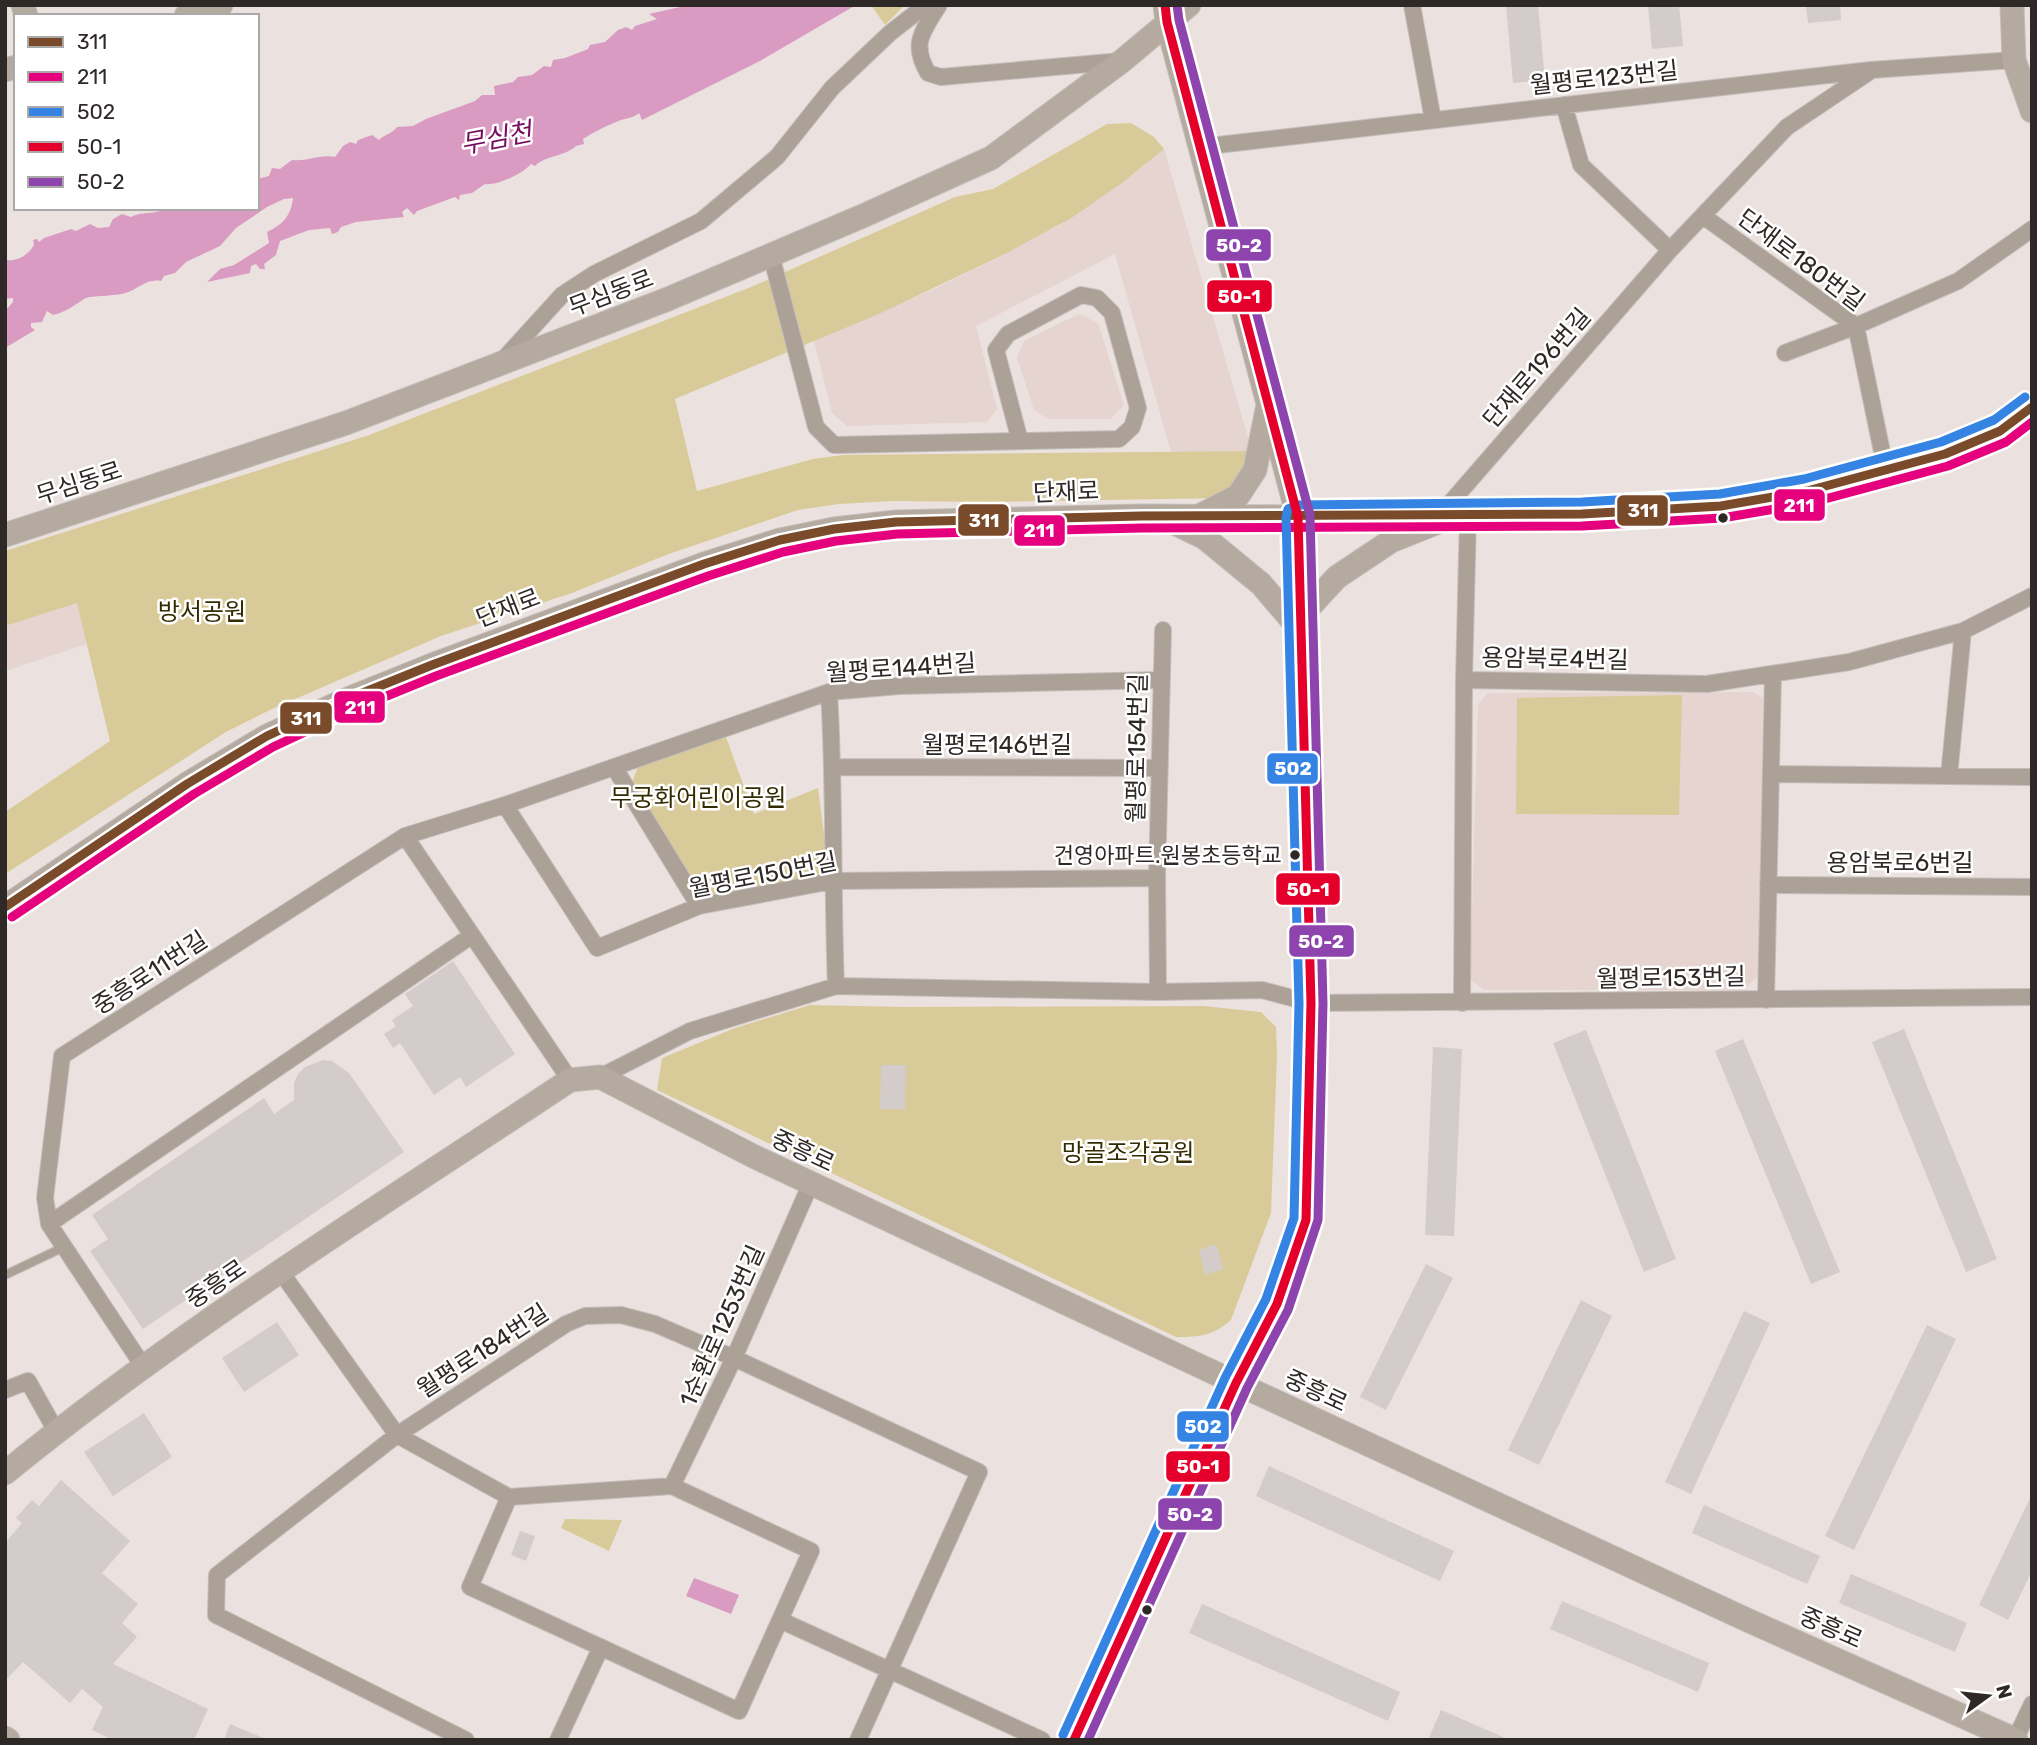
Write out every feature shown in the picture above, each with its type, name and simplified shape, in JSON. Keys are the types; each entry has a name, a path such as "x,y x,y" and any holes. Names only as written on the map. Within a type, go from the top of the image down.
{"street":[{"path":"192,14 221,5"},
{"path":"498,365 562,295 594,274 701,221 777,157 841,79 890,33 926,5"},
{"path":"939,5 922,32 918,46 920,59 928,73 941,77 1122,61"},
{"name":"무심동로","path":"5,536 346,422 668,299 865,215 991,158 1122,61 1166,14 1189,5"},
{"path":"1412,5 1433,120"},
{"path":"2012,5 2014,60 2032,111"},
{"path":"1074,1740 1236,1383 1277,1304 1306,1220 1311,1003 1298,517 1166,14"},
{"name":"월평로123번길","path":"1200,147 1871,70 2014,60"},
{"name":"단재로196번길","path":"1453,516 1670,250 1787,127 1871,70"},
{"path":"1564,105 1581,165 1670,250"},
{"name":"단재로180번길","path":"1703,216 1856,326 1886,471"},
{"path":"1785,353 1856,326 1958,281 2032,229"},
{"path":"771,256 816,427 834,445 1119,439 1132,427 1138,408 1112,313 1097,298 1081,295 1008,334 996,350 1020,441"},
{"path":"1199,516 1238,496 1255,470 1268,404"},
{"name":"단재로","path":"5,907 187,784 267,736 345,700 432,665 704,564 780,540 846,527 896,522 1160,516 1582,514 1721,506 1807,491 1945,454 2000,431 2032,407"},
{"path":"1160,516 1205,537 1261,584 1301,624"},
{"path":"1301,624 1337,577 1391,541 1453,516 1464,680"},
{"name":"용암북로4번길","path":"1462,1003 1464,680 1707,684 1849,662 1963,631 2032,596"},
{"name":"월평로154번길","path":"1158,992 1157,878 1163,630"},
{"path":"1949,776 1963,631"},
{"path":"1766,1000 1773,674"},
{"name":"월평로144번길","path":"405,836 505,805 829,692 899,687 1161,680"},
{"path":"829,692 834,767 832,881 836,986"},
{"path":"614,767 699,906"},
{"name":"월평로146번길","path":"834,767 1159,768"},
{"path":"1771,774 2032,777"},
{"name":"월평로150번길","path":"505,805 597,948 699,906 832,881 1157,878"},
{"path":"405,836 570,1080 600,1077"},
{"name":"중흥로11번길","path":"143,1366 49,1224 45,1198 62,1056 405,836"},
{"name":"용암북로6번길","path":"1768,885 2032,887"},
{"path":"49,1224 471,936"},
{"name":"월평로153번길","path":"600,1077 690,1031 836,986 1158,992 1262,990 1311,1003 2032,997"},
{"name":"중흥로","path":"600,1077 753,1156 1236,1383 1745,1619 2015,1740"},
{"name":"중흥로","path":"5,1473 143,1366 570,1080"},
{"name":"1순환로1253번길","path":"672,1486 734,1358 811,1183"},
{"path":"281,1272 397,1436 509,1497 672,1486 811,1551 739,1711 470,1587 509,1497"},
{"name":"월평로184번길","path":"466,1740 216,1615 217,1575 397,1436 566,1324 585,1316 621,1315 655,1324 734,1358 979,1472 858,1740"},
{"path":"5,1390 28,1381 56,1431"},
{"path":"780,1620 1042,1740"},
{"path":"558,1740 601,1647"},
{"path":"2015,1740 2032,1704"}],"lane":[{"path":"5,1275 64,1247"}],"shaded area":[{"path":"1164,149 1252,451 1171,452 1115,254 976,326 997,409 987,422 847,426 832,413 814,341 936,288 1073,217"},
{"path":"1079,314 1098,323 1124,405 1111,419 1048,419 1034,410 1017,358 1024,341"},
{"path":"77,602 87,644 5,671 5,626"},
{"path":"1753,692 1763,698 1760,975 1742,990 1484,990 1470,979 1478,704 1488,693"}],"green space":[{"path":"871,5 905,5 885,25"},
{"name":"방서공원","path":"1131,123 1154,137 1164,149 1073,217 1007,253 881,313 675,399 697,491 813,459 843,455 1252,451 1253,462 1224,498 891,501 798,510 666,555 572,593 441,636 272,709 226,732 5,874 5,812 110,741 77,603 5,626 5,551 369,435 751,287 955,197 993,189 1107,124"},
{"path":"1682,695 1679,815 1516,814 1517,698"},
{"name":"무궁화어린이공원","path":"726,737 754,814 818,788 826,849 823,870 814,877 714,896 700,890 632,782 638,767"},
{"name":"망골조각공원","path":"810,1005 1204,1006 1261,1012 1276,1027 1271,1213 1231,1320 1206,1334 1176,1337 657,1090 662,1058 735,1028"},
{"path":"565,1519 622,1520 609,1551 561,1528"}],"water":[{"name":"무심천","path":"689,5 856,5 760,61 642,120 639,113 612,124 583,139 584,144 535,166 531,164 510,178 485,184 472,193 460,195 459,200 455,197 417,211 414,215 407,208 402,212 404,217 356,222 341,227 338,232 332,234 330,228 309,230 280,241 276,255 264,264 265,269 260,269 256,264 251,266 250,273 207,282 220,269 234,265 269,243 267,232 286,218 293,198 284,199 236,228 220,246 186,262 175,273 164,276 161,281 151,281 130,292 86,298 53,315 47,311 42,322 31,323 35,330 5,348 5,311 13,298 5,299 5,260 18,259 25,255 34,245 33,240 37,239 39,242 44,238 71,229 76,231 90,224 98,228 109,227 113,219 122,214 131,217 161,210 259,210 259,178 269,176 272,168 280,169 292,160 335,157 343,146 350,142 356,144 358,140 372,135 379,140 397,127 413,126 475,101 482,95 495,95 494,86 532,75 544,66 551,67 553,60 605,42 618,30 626,27 632,30 635,26 657,19 649,14"},
{"path":"694,1578 739,1595 731,1614 686,1596"}],"building":[{"path":"1506,5 1538,5 1545,80 1513,83"},
{"path":"1648,5 1679,5 1683,46 1652,49"},
{"path":"1806,5 1840,5 1841,20 1808,23"},
{"path":"453,961 515,1054 466,1087 460,1077 434,1095 400,1043 393,1048 384,1034 396,1026 392,1020 413,1006 405,994"},
{"path":"1904,1029 1997,1259 1966,1272 1872,1042"},
{"path":"1586,1030 1676,1259 1644,1272 1553,1043"},
{"path":"1743,1039 1840,1272 1811,1284 1715,1051"},
{"path":"1433,1047 1462,1049 1454,1236 1425,1235"},
{"path":"323,1060 332,1061 349,1073 404,1152 143,1329 90,1251 108,1239 92,1215 264,1098 274,1114 294,1100 294,1083 298,1074 305,1067"},
{"path":"881,1065 906,1065 905,1109 880,1109"},
{"path":"1216,1244 1223,1269 1205,1275 1199,1250"},
{"path":"1426,1264 1453,1278 1386,1410 1360,1397"},
{"path":"1581,1300 1612,1316 1539,1465 1508,1450"},
{"path":"1744,1311 1770,1323 1691,1494 1665,1482"},
{"path":"277,1322 299,1355 244,1392 222,1358"},
{"path":"1927,1325 1956,1339 1854,1550 1825,1536"},
{"path":"144,1413 172,1457 113,1496 84,1452"},
{"path":"1269,1466 1454,1551 1440,1581 1256,1496"},
{"path":"61,1480 130,1541 102,1573 138,1604 122,1623 137,1637 113,1664 208,1709 194,1740 113,1740 92,1730 103,1707 82,1689 70,1703 23,1662 5,1681 5,1543 22,1523 16,1518 32,1500 39,1506"},
{"path":"2032,1494 2032,1571 2008,1620 1979,1605"},
{"path":"1704,1505 1820,1556 1807,1584 1692,1533"},
{"path":"520,1531 535,1536 526,1561 511,1555"},
{"path":"1851,1574 1967,1623 1955,1652 1839,1603"},
{"path":"1562,1601 1709,1663 1698,1692 1550,1629"},
{"path":"1202,1604 1400,1692 1388,1721 1189,1633"},
{"path":"1441,1710 1510,1740 1428,1740"},
{"path":"230,1724 268,1740 224,1740"}],"transit line":[{"name":"50-1","path":"1074,1740 1236,1383 1277,1304 1306,1220 1311,1003 1298,517 1167,22 1165,5"},
{"name":"50-2","path":"1088,1740 1247,1388 1288,1310 1318,1220 1323,1003 1310,515 1177,5"},
{"name":"502","path":"1063,1735 1225,1378 1266,1299 1294,1218 1299,1003 1286,517 1288,509 1298,505 1582,502 1720,494 1804,479 1941,442 1994,420 2025,397"},
{"name":"311","path":"5,907 187,784 267,736 345,700 432,665 704,564 780,540 834,529 896,522 1141,516 1582,514 1721,506 1807,491 1945,454 2000,431 2032,407"},
{"name":"211","path":"12,917 194,794 273,747 350,711 436,676 708,576 783,552 836,541 897,534 1141,528 1582,526 1722,518 1810,503 1948,466 2006,442 2032,422"}],"place":[{"name":"건영아파트.원봉초등학교","path":"1295,855"}]}
